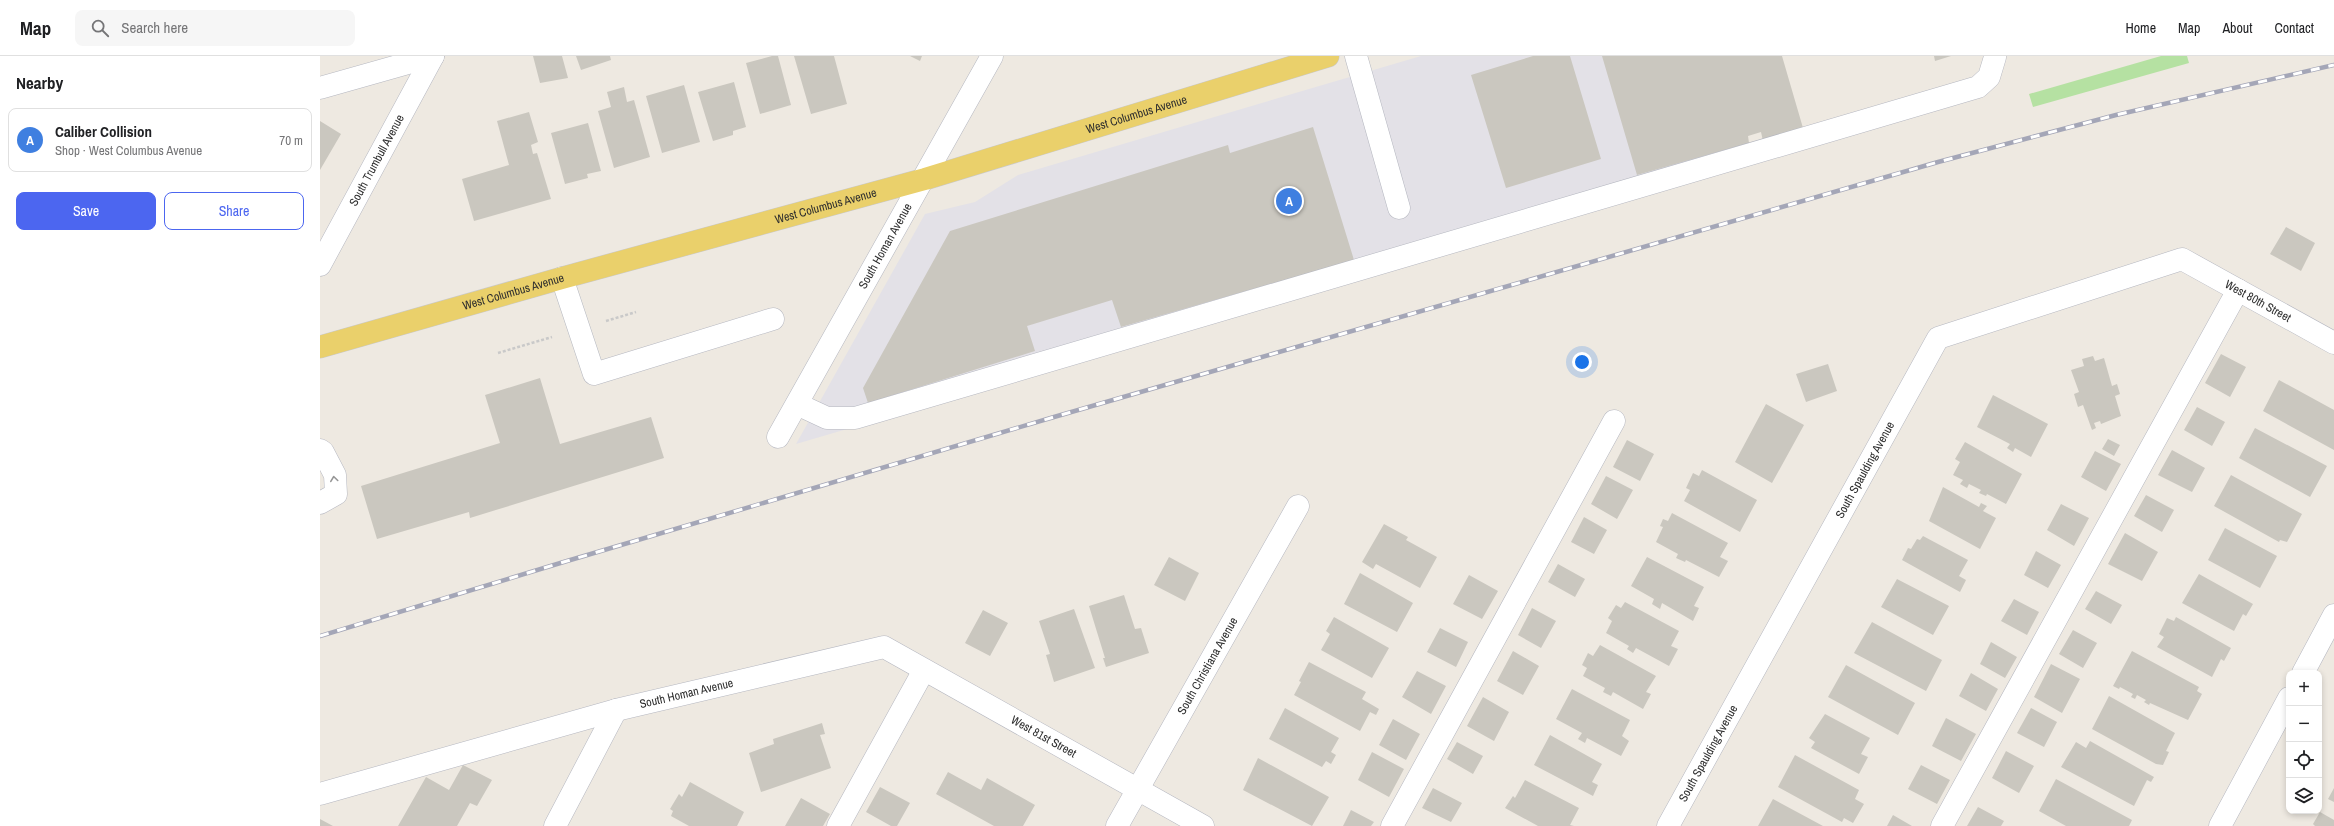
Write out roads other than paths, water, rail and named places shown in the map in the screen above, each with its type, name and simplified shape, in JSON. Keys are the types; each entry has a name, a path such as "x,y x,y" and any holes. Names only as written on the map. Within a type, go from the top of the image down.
{"main road":[{"name":"West Columbus Avenue","path":"320,347 562,278 925,180 1328,56"}],"street":[{"path":"320,88 433,56"},
{"name":"South Trumbull Avenue","path":"320,264 433,56"},
{"name":"South Homan Avenue","path":"778,437 925,180 992,56"},
{"path":"1356,56 1399,208"},
{"path":"797,404 827,418 855,418 1978,87 1989,77 1995,57"},
{"name":"West 80th Street","path":"2182,259 2334,343"},
{"name":"South Spaulding Avenue","path":"1668,826 1938,338 2182,259"},
{"path":"562,278 594,374 773,319"},
{"path":"1942,826 2238,290"},
{"path":"1392,826 1614,421"},
{"path":"320,450 323,452 335,475 336,494 320,503"},
{"name":"South Christiana Avenue","path":"1117,826 1298,506"},
{"path":"2305,670 2334,615"},
{"name":"South Homan Avenue","path":"320,794 616,710 884,647"},
{"name":"West 81st Street","path":"884,647 1203,826"},
{"path":"838,826 924,670"},
{"path":"2220,826 2286,704"},
{"path":"555,826 616,710"}],"railway":[{"path":"320,636 567,561 1054,417 1938,162 2116,115 2334,65"}],"place":[{"name":"Caliber Collision","path":"1289,201"}]}
